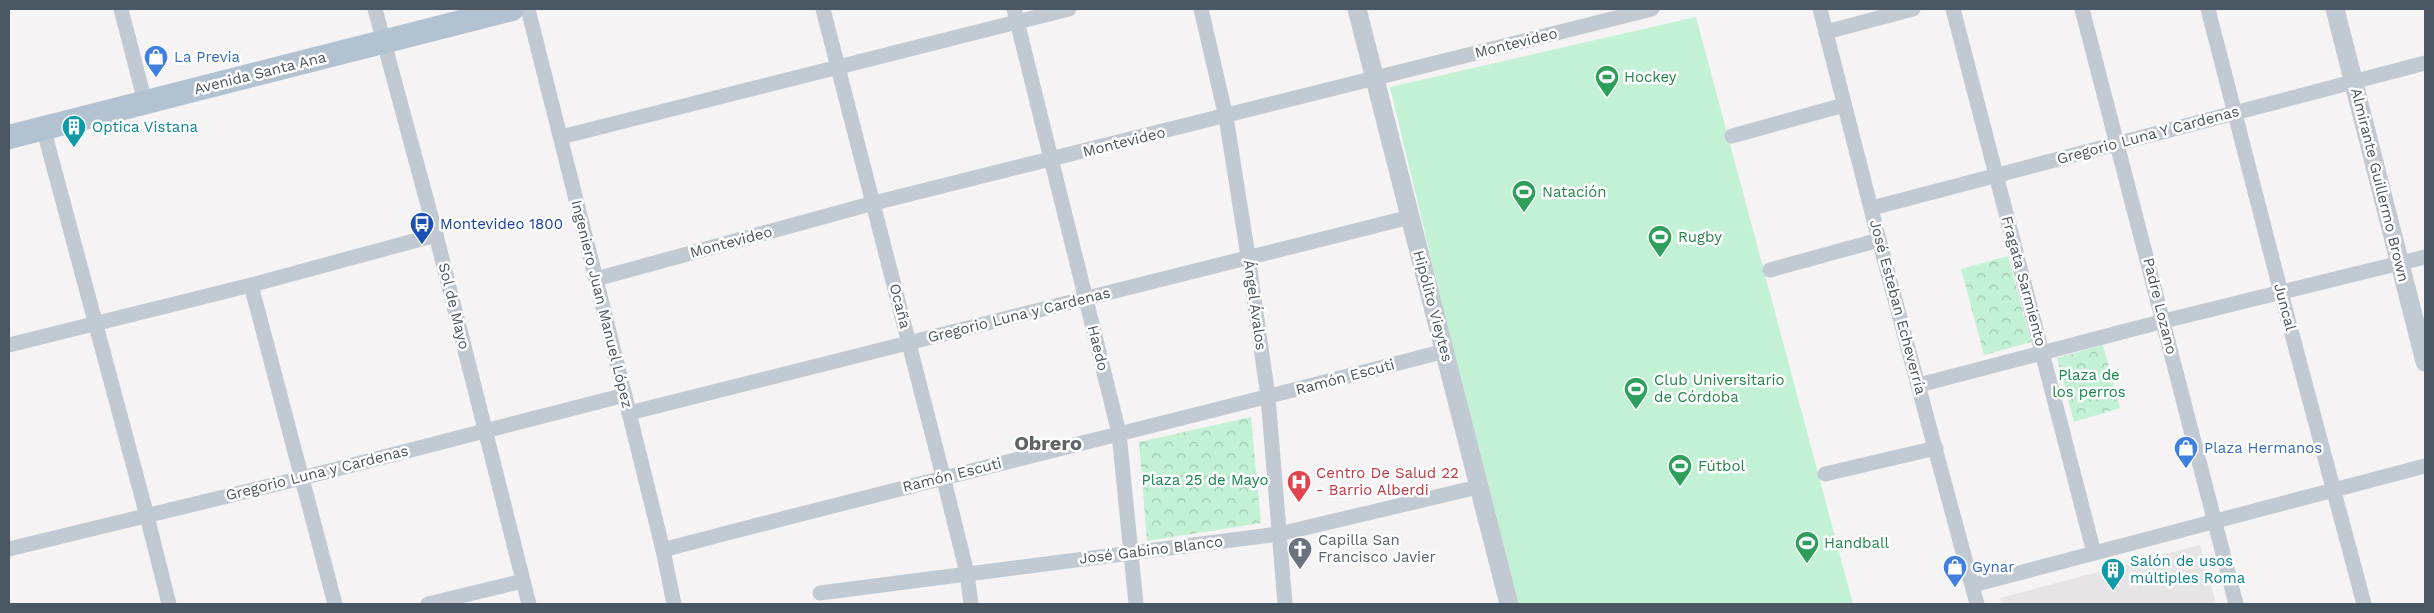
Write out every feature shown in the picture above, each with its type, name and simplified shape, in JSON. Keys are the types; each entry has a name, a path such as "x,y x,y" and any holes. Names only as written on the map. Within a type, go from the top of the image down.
{"main road":[{"name":"Avenida Santa Ana","path":"9,136 512,9"}],"street":[{"path":"121,9 145,102"},
{"name":"Sol de Mayo","path":"375,9 436,235 529,604"},
{"name":"Ingeniero Juan Manuel López","path":"528,9 625,395 674,602"},
{"name":"Ocaña","path":"823,9 943,476 967,574 970,604"},
{"path":"561,136 838,67 1016,15 1069,9"},
{"name":"Ángel Ávalos","path":"1201,9 1226,117 1268,397 1285,604"},
{"name":"Hipólito Vieytes","path":"1358,9 1509,604"},
{"name":"Montevideo","path":"596,278 874,204 1652,9"},
{"name":"José Esteban Echeverría","path":"1820,9 1879,240 1978,604"},
{"path":"1826,32 1913,9"},
{"name":"Fragata Sarmiento","path":"1952,9 2094,553"},
{"name":"Padre Lozano","path":"2082,9 2118,142 2236,604"},
{"name":"Juncal","path":"2208,9 2364,604"},
{"name":"Almirante Guillermo Brown","path":"2335,9 2425,362"},
{"name":"Haedo","path":"1016,15 1119,433 1136,604"},
{"name":"Gregorio Luna Y Cardenas","path":"1872,208 2425,63"},
{"path":"1732,136 1844,105"},
{"path":"43,127 169,604"},
{"name":"Gregorio Luna y Cardenas","path":"629,413 1248,256 1410,217"},
{"path":"9,345 251,285 436,235"},
{"path":"1770,270 1879,240"},
{"path":"1919,385 2043,352 2425,257"},
{"path":"251,285 335,604"},
{"name":"Ramón Escuti","path":"663,550 943,476 1268,397 1445,351"},
{"name":"Gregorio Luna y Cardenas","path":"9,549 302,478 625,395"},
{"path":"1826,474 1936,448"},
{"path":"1973,585 2425,466"},
{"name":"José Gabino Blanco","path":"820,593 1279,534 1478,487"},
{"path":"428,604 523,580"}],"shaded area":[{"path":"2200,545 2216,604 2001,604 2000,598"}],"green space":[{"name":"Club Universitario de Córdoba","path":"1696,17 1853,604 1519,604 1444,312 1390,87"},
{"path":"2008,256 2031,342 1984,355 1961,269"},
{"name":"Plaza de los perros","path":"2103,345 2120,408 2074,422 2057,358"},
{"name":"Plaza 25 de Mayo","path":"1251,417 1261,523 1147,541 1139,442"}],"place":[{"name":"La Previa","path":"156,78"},
{"name":"Hockey","path":"1607,98"},
{"name":"Optica Vistana","path":"74,148"},
{"name":"Natación","path":"1524,213"},
{"name":"Montevideo 1800","path":"422,245"},
{"name":"Rugby","path":"1660,258"},
{"name":"Club Universitario de Córdoba","path":"1636,410"},
{"name":"Plaza Hermanos","path":"2186,469"},
{"name":"Fútbol","path":"1680,487"},
{"name":"Centro De Salud 22 - Barrio Alberdi","path":"1299,503"},
{"name":"Handball","path":"1807,564"},
{"name":"Capilla San Francisco Javier","path":"1300,570"},
{"name":"Gynar","path":"1955,588"},
{"name":"Salón de usos múltiples Roma","path":"2113,591"}],"district":[{"name":"Obrero","path":"1048,443"}]}
